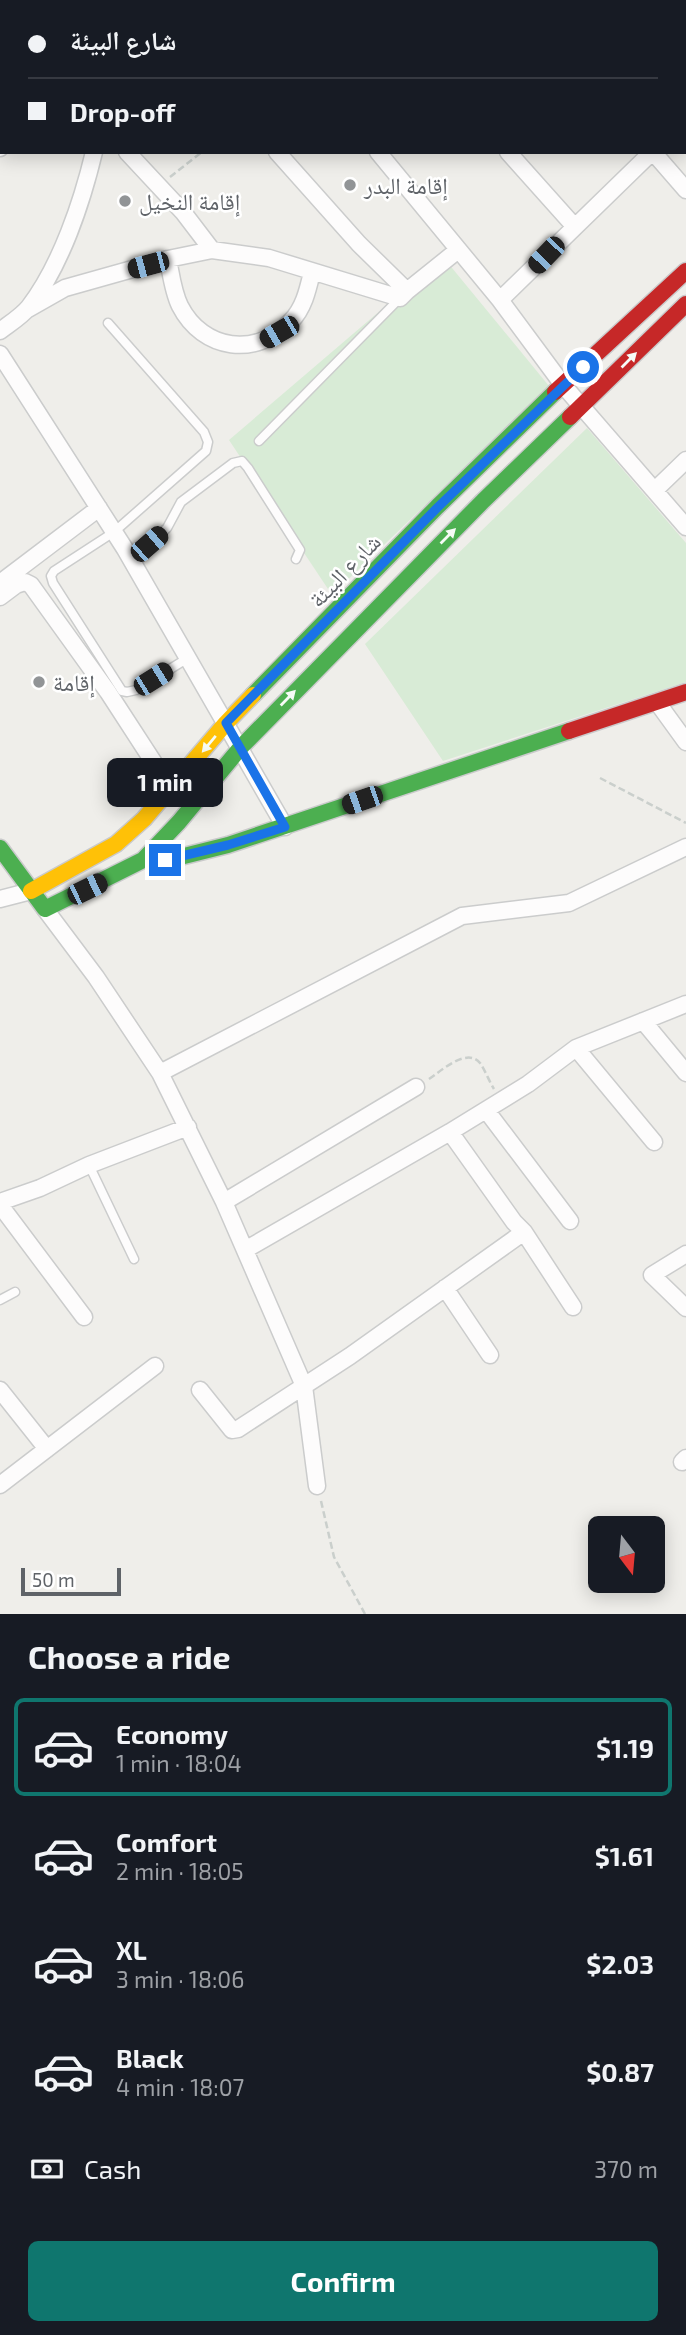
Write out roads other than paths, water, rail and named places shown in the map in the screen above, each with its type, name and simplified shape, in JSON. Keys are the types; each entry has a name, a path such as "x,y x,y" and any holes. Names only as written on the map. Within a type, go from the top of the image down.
{"street":[{"path":"28,309 51,272 69,230 94,154"},
{"path":"129,154 212,250"},
{"path":"279,154 403,295"},
{"path":"380,154 500,300 563,385 686,527"},
{"path":"510,154 575,227"},
{"path":"500,300 650,154"},
{"path":"654,154 686,190"},
{"path":"0,331 28,309 65,288 168,259 212,250 270,258 312,272 403,295"},
{"path":"403,295 458,250"},
{"path":"168,259 180,305 189,319 201,332 221,342 241,346 262,342 293,320 305,298 312,272"},
{"name":"شارع البيئة","path":"31,891 116,844 145,819 226,723 428,517 563,385 686,271"},
{"path":"45,909 143,860 179,822 241,747 483,501 686,304"},
{"path":"0,354 5,374 99,508 131,559 285,827"},
{"path":"655,490 686,460"},
{"path":"0,583 99,508"},
{"path":"0,597 16,585 25,582 32,585 108,692 171,789"},
{"path":"143,860 180,858 285,827 686,692"},
{"path":"657,702 686,741"},
{"path":"160,1073 462,916 569,903 686,847"},
{"path":"0,848 96,977 160,1073 188,1127 224,1202 304,1386 317,1486"},
{"path":"0,899 31,891"},
{"path":"245,1250 450,1132 528,1084 576,1048 686,1004"},
{"path":"643,1021 686,1073"},
{"path":"576,1048 654,1142"},
{"path":"224,1202 416,1087"},
{"path":"493,1105 570,1221"},
{"path":"84,1317 0,1204 89,1165 188,1127"},
{"path":"450,1132 524,1232 573,1307"},
{"path":"200,1390 232,1430 238,1429 524,1232"},
{"path":"686,1254 652,1275 686,1308"},
{"path":"445,1288 490,1354"},
{"path":"0,1485 155,1366"},
{"path":"0,1390 47,1449"}],"lane":[{"path":"259,441 403,295"},
{"path":"108,323 204,432 208,442 206,451 114,532 54,570 51,576 122,691 136,690 188,658"},
{"path":"131,559 167,528 181,502 233,463 242,461 300,550 296,559"},
{"path":"89,1165 134,1259"},
{"path":"0,1300 15,1292"}],"place":[{"name":"إقامة البدر","path":"350,185"},
{"name":"إقامة النخيل","path":"125,201"},
{"name":"إقامة","path":"39,682"}]}
